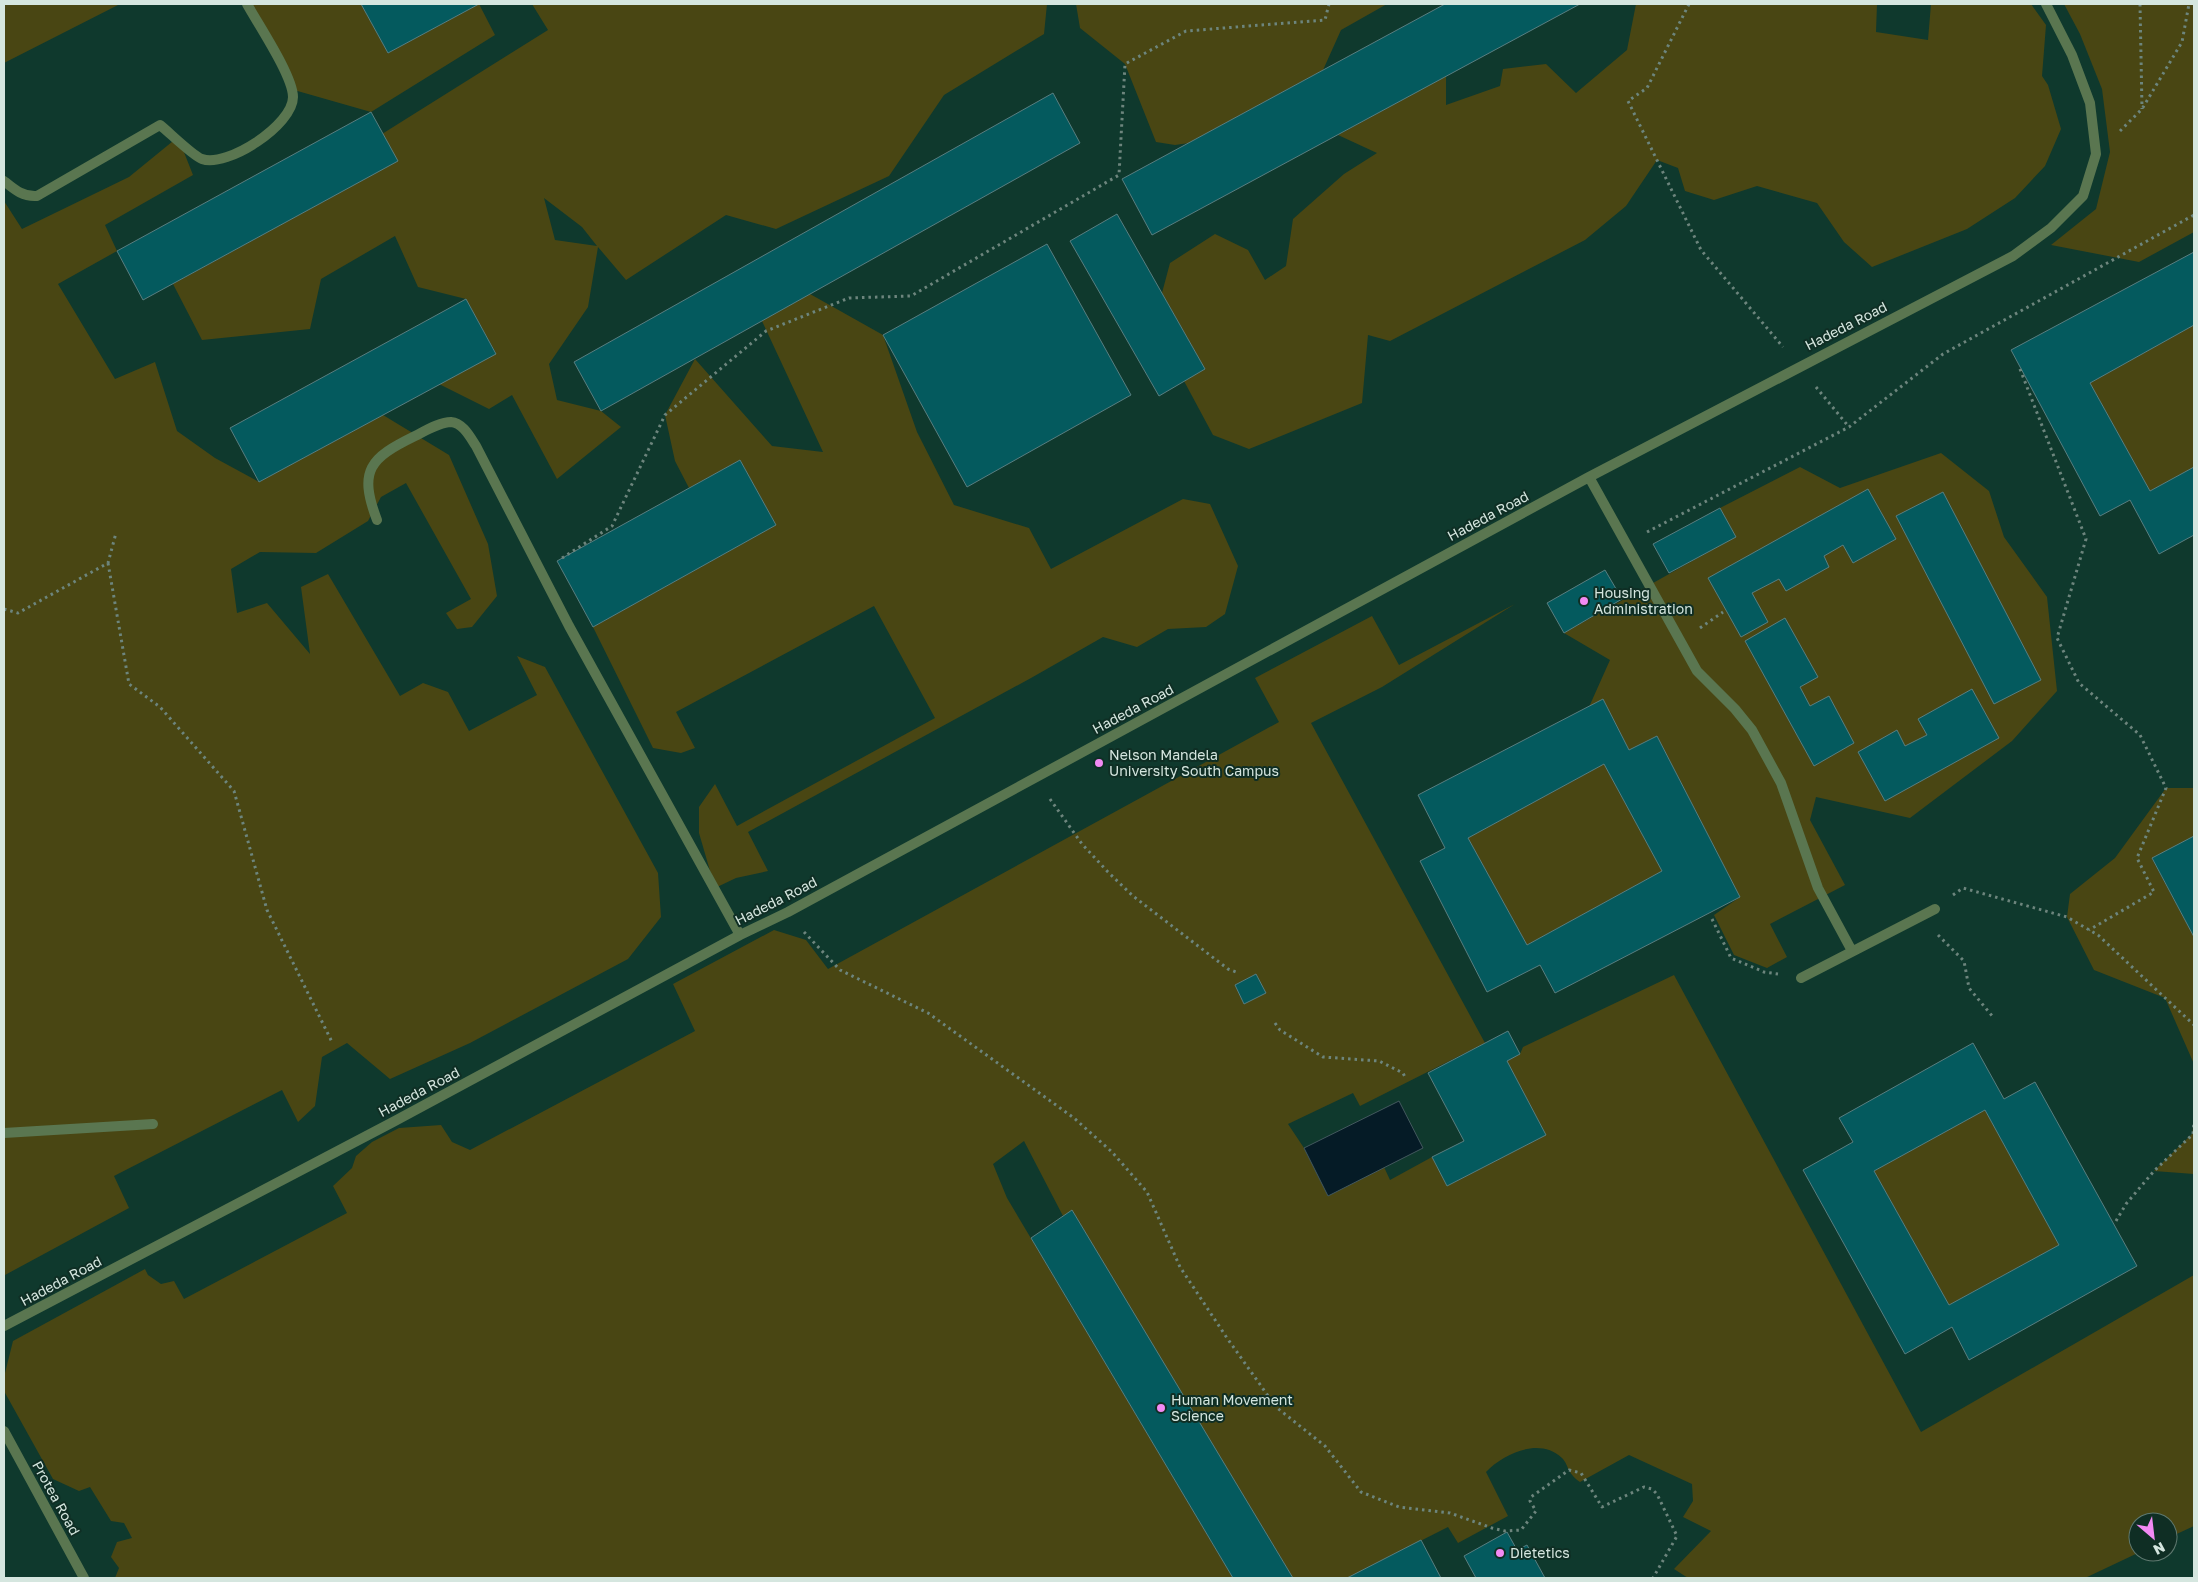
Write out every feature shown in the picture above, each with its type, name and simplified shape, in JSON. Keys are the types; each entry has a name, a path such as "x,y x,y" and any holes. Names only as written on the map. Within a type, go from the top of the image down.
{"lane":[{"path":"4,181 27,197 38,196 160,125 201,159 215,160 239,151 266,136 280,124 289,110 293,96 285,72 247,4"},
{"name":"Hadeda Road","path":"4,1326 298,1172 740,935 788,912 1589,477 2013,256 2051,228 2083,196 2096,154 2090,103 2072,55 2046,4"},
{"path":"377,520 368,486 370,470 377,459 394,446 428,430 451,422 461,426 476,446 569,626 740,935"},
{"path":"1589,477 1696,671 1735,709 1752,730 1781,783 1818,888 1852,951"},
{"path":"1801,978 1935,909"},
{"path":"4,1133 153,1124"},
{"name":"Protea Road","path":"4,1431 84,1578"}],"path":[{"path":"557,561 612,526 666,415 766,332 849,298 912,296 1119,175 1125,64 1186,31 1324,20 1328,4"},
{"path":"1689,4 1647,88 1628,101 1701,250 1849,427"},
{"path":"2140,4 2142,109"},
{"path":"2096,154 2142,109 2182,42 2189,4"},
{"path":"1626,543 1849,427 1943,354 2194,215"},
{"path":"2020,369 2086,539 2057,638 2079,683 2140,735 2166,788 2138,858 2154,892 2089,930"},
{"path":"116,533 108,563 129,684 160,707 234,791 268,910 332,1042"},
{"path":"4,609 18,614 108,563"},
{"path":"1035,778 1082,844 1108,872 1133,896 1228,969 1236,972"},
{"path":"1935,909 1962,888 2067,917 2098,935 2194,1025"},
{"path":"788,912 840,970 928,1014 1074,1118 1112,1152 1147,1192 1180,1267 1276,1407 1325,1446 1361,1492 1399,1508 1450,1513 1505,1531 1521,1530 1530,1522 1536,1511 1530,1501 1531,1497 1569,1470 1581,1473 1602,1508 1644,1487 1652,1489 1657,1494 1677,1536 1653,1578"},
{"path":"1920,917 1964,961 1969,988 1993,1017"},
{"path":"1712,919 1732,958 1764,972 1801,978"},
{"path":"1275,1023 1280,1030 1323,1057 1379,1060 1406,1076"},
{"path":"2116,1221 2126,1204 2154,1171 2192,1134 2194,1121"}],"shaded area":[{"name":"Nelson Mandela University South Campus","path":"4,4 2194,4 2194,1578 4,1578"},
{"path":"4,4 120,4 4,63"},
{"path":"247,4 361,4 388,53 479,4 495,35 371,112 294,90"},
{"path":"532,4 1047,4 1044,34 944,95 889,176 776,229 726,215 626,280 598,247 588,307 549,364 557,400 601,411 621,427 557,479 512,395 489,409 439,384 496,353 466,299 418,287 395,236 321,279 310,329 202,340 173,284 397,161 382,134 548,30","holes":["544,198 582,227 597,246 555,240"]},
{"path":"1076,4 1387,4 1341,30 1323,70 1189,143 1175,145 1156,142 1125,64 1080,28"},
{"path":"1636,4 1877,4 1876,32 1928,40 1931,4 2031,4 2046,25 2042,76 2048,85 2061,129 2045,166 2015,198 1967,229 1872,267 1844,242 1817,203 1757,186 1714,200 1685,191 1678,168 1657,160 1626,206 1585,240 1390,341 1368,335 1362,403 1249,449 1213,435 1184,381 1205,369 1162,293 1170,263 1215,234 1248,250 1265,280 1286,266 1293,219 1344,174 1377,153 1338,135 1446,76 1446,105 1500,86 1503,69 1546,64 1576,93 1627,50"},
{"path":"2064,4 2194,4 2194,232 2139,262 2051,245 2096,209 2110,152 2102,89 2080,34"},
{"path":"178,137 193,175 105,225 117,251 58,284 115,379 155,362 177,431 215,458 259,482 383,415 449,455 488,544 497,596 472,627 457,629 446,613 471,599 406,483 381,497 368,521 316,553 260,552 231,569 237,613 267,603 310,654 301,587 328,574 400,696 423,683 448,692 469,731 537,695 517,656 545,667 658,873 661,917 628,959 470,1043 390,1079 347,1043 322,1057 315,1106 298,1122 282,1090 114,1176 129,1208 5,1275 4,201 22,229 129,177"},
{"path":"810,294 883,335 917,432 954,505 1029,528 1051,569 1183,499 1210,504 1238,566 1225,614 1206,627 1168,629 1137,647 1103,637 748,832 768,871 736,878 715,888 699,833 699,807 715,784 737,826 935,718 874,606 676,712 695,748 681,753 653,748 593,627 776,525 740,460 689,488 675,461 665,415 695,359 772,446 823,452 762,321"},
{"path":"2194,325 2194,467 2150,491 2090,383"},
{"path":"1941,453 1989,491 2004,537 2047,597 2057,691 2012,741 1910,818 1816,797 1810,820 1845,885 1770,924 1787,957 1767,968 1734,955 1714,915 1740,897 1657,736 1629,750 1603,699 1589,707 1610,660 1564,633 1735,537 1720,508 1800,467 1840,488"},
{"path":"1515,604 1382,687 1311,723 1485,1043 1360,1106 1353,1093 1288,1124 1304,1148 1328,1196 1384,1167 1390,1180 1432,1157 1447,1186 1545,1135 1507,1061 1520,1054 1523,1047 1674,975 1921,1432 2194,1275 2194,1526 2178,1533 2178,1512 2128,1512 2128,1558 2085,1578 1688,1578 1674,1569 1711,1531 1683,1517 1693,1501 1692,1484 1629,1455 1580,1482 1572,1475 1562,1458 1553,1452 1533,1448 1522,1450 1502,1459 1486,1472 1508,1516 1458,1543 1448,1527 1347,1578 1293,1578 1072,1211 1063,1216 1024,1141 993,1164 1007,1198 1233,1578 115,1578 119,1568 111,1557 117,1542 132,1538 124,1523 111,1521 90,1487 79,1491 53,1479 4,1391 4,1377 13,1341 145,1269 148,1275 161,1284 174,1281 184,1299 347,1213 333,1186 352,1168 356,1156 372,1142 399,1128 441,1125 452,1142 470,1150 695,1031 673,984 774,930 806,940 828,969 1279,722 1255,678 1372,616 1399,665","holes":["1256,974 1266,993 1244,1004 1235,985"]},
{"path":"1604,764 1662,871 1527,945 1468,838"},
{"path":"2166,788 2194,788 2194,836 2152,859 2194,937 2194,1064 2165,998 2094,970 2067,917 2070,894 2115,858"},
{"path":"1985,1110 2059,1245 1949,1305 1874,1171"},
{"path":"2194,1121 2194,1174 2154,1171 2192,1134"}],"water":[{"path":"1399,1101 1423,1148 1328,1196 1304,1148"}],"building":[{"path":"361,4 479,4 388,53"},
{"path":"1445,4 1580,4 1152,235 1122,179"},
{"path":"1053,93 1080,143 601,411 574,362"},
{"path":"371,112 398,161 143,300 117,251"},
{"path":"1117,214 1205,369 1159,396 1070,241"},
{"path":"1047,244 1131,395 967,487 883,335"},
{"path":"2194,252 2194,325 2090,383 2150,491 2194,467 2194,535 2159,554 2130,500 2100,516 2011,350"},
{"path":"466,299 496,354 259,482 230,428"},
{"path":"740,460 776,525 593,627 557,561"},
{"path":"1868,489 1896,539 1853,563 1843,545 1824,556 1829,567 1786,591 1779,579 1752,593 1768,622 1741,637 1708,578"},
{"path":"1943,492 2041,680 1994,704 1896,516"},
{"path":"1720,508 1736,537 1669,573 1653,544"},
{"name":"Housing Administration","path":"1605,570 1622,599 1564,633 1547,603"},
{"path":"1785,618 1818,677 1800,687 1810,706 1829,696 1854,743 1814,766 1745,641"},
{"path":"1972,689 1999,738 1885,801 1858,752 1897,730 1905,746 1927,735 1918,719"},
{"path":"1603,699 1629,750 1657,736 1740,897 1555,993 1540,965 1487,992 1420,861 1445,848 1418,795","holes":["1604,764 1662,871 1527,945 1468,838"]},
{"path":"2194,836 2194,937 2152,858"},
{"path":"1256,974 1266,993 1244,1004 1235,985"},
{"path":"1508,1031 1520,1054 1507,1061 1546,1135 1447,1186 1432,1157 1464,1141 1428,1073"},
{"path":"1973,1043 2004,1099 2035,1082 2137,1266 1969,1360 1952,1327 1905,1354 1803,1170 1853,1142 1839,1118","holes":["1985,1110 2059,1245 1949,1305 1874,1171"]},
{"name":"Human Movement Science","path":"1072,1210 1293,1578 1233,1578 1031,1238"},
{"name":"Dietetics","path":"1507,1532 1517,1550 1527,1545 1545,1578 1476,1578 1464,1556"},
{"path":"1421,1540 1441,1578 1347,1578"}],"place":[{"name":"Housing Administration","path":"1584,601"},
{"name":"Nelson Mandela University South Campus","path":"1099,763"},
{"name":"Human Movement Science","path":"1161,1408"},
{"name":"Dietetics","path":"1500,1553"}]}
